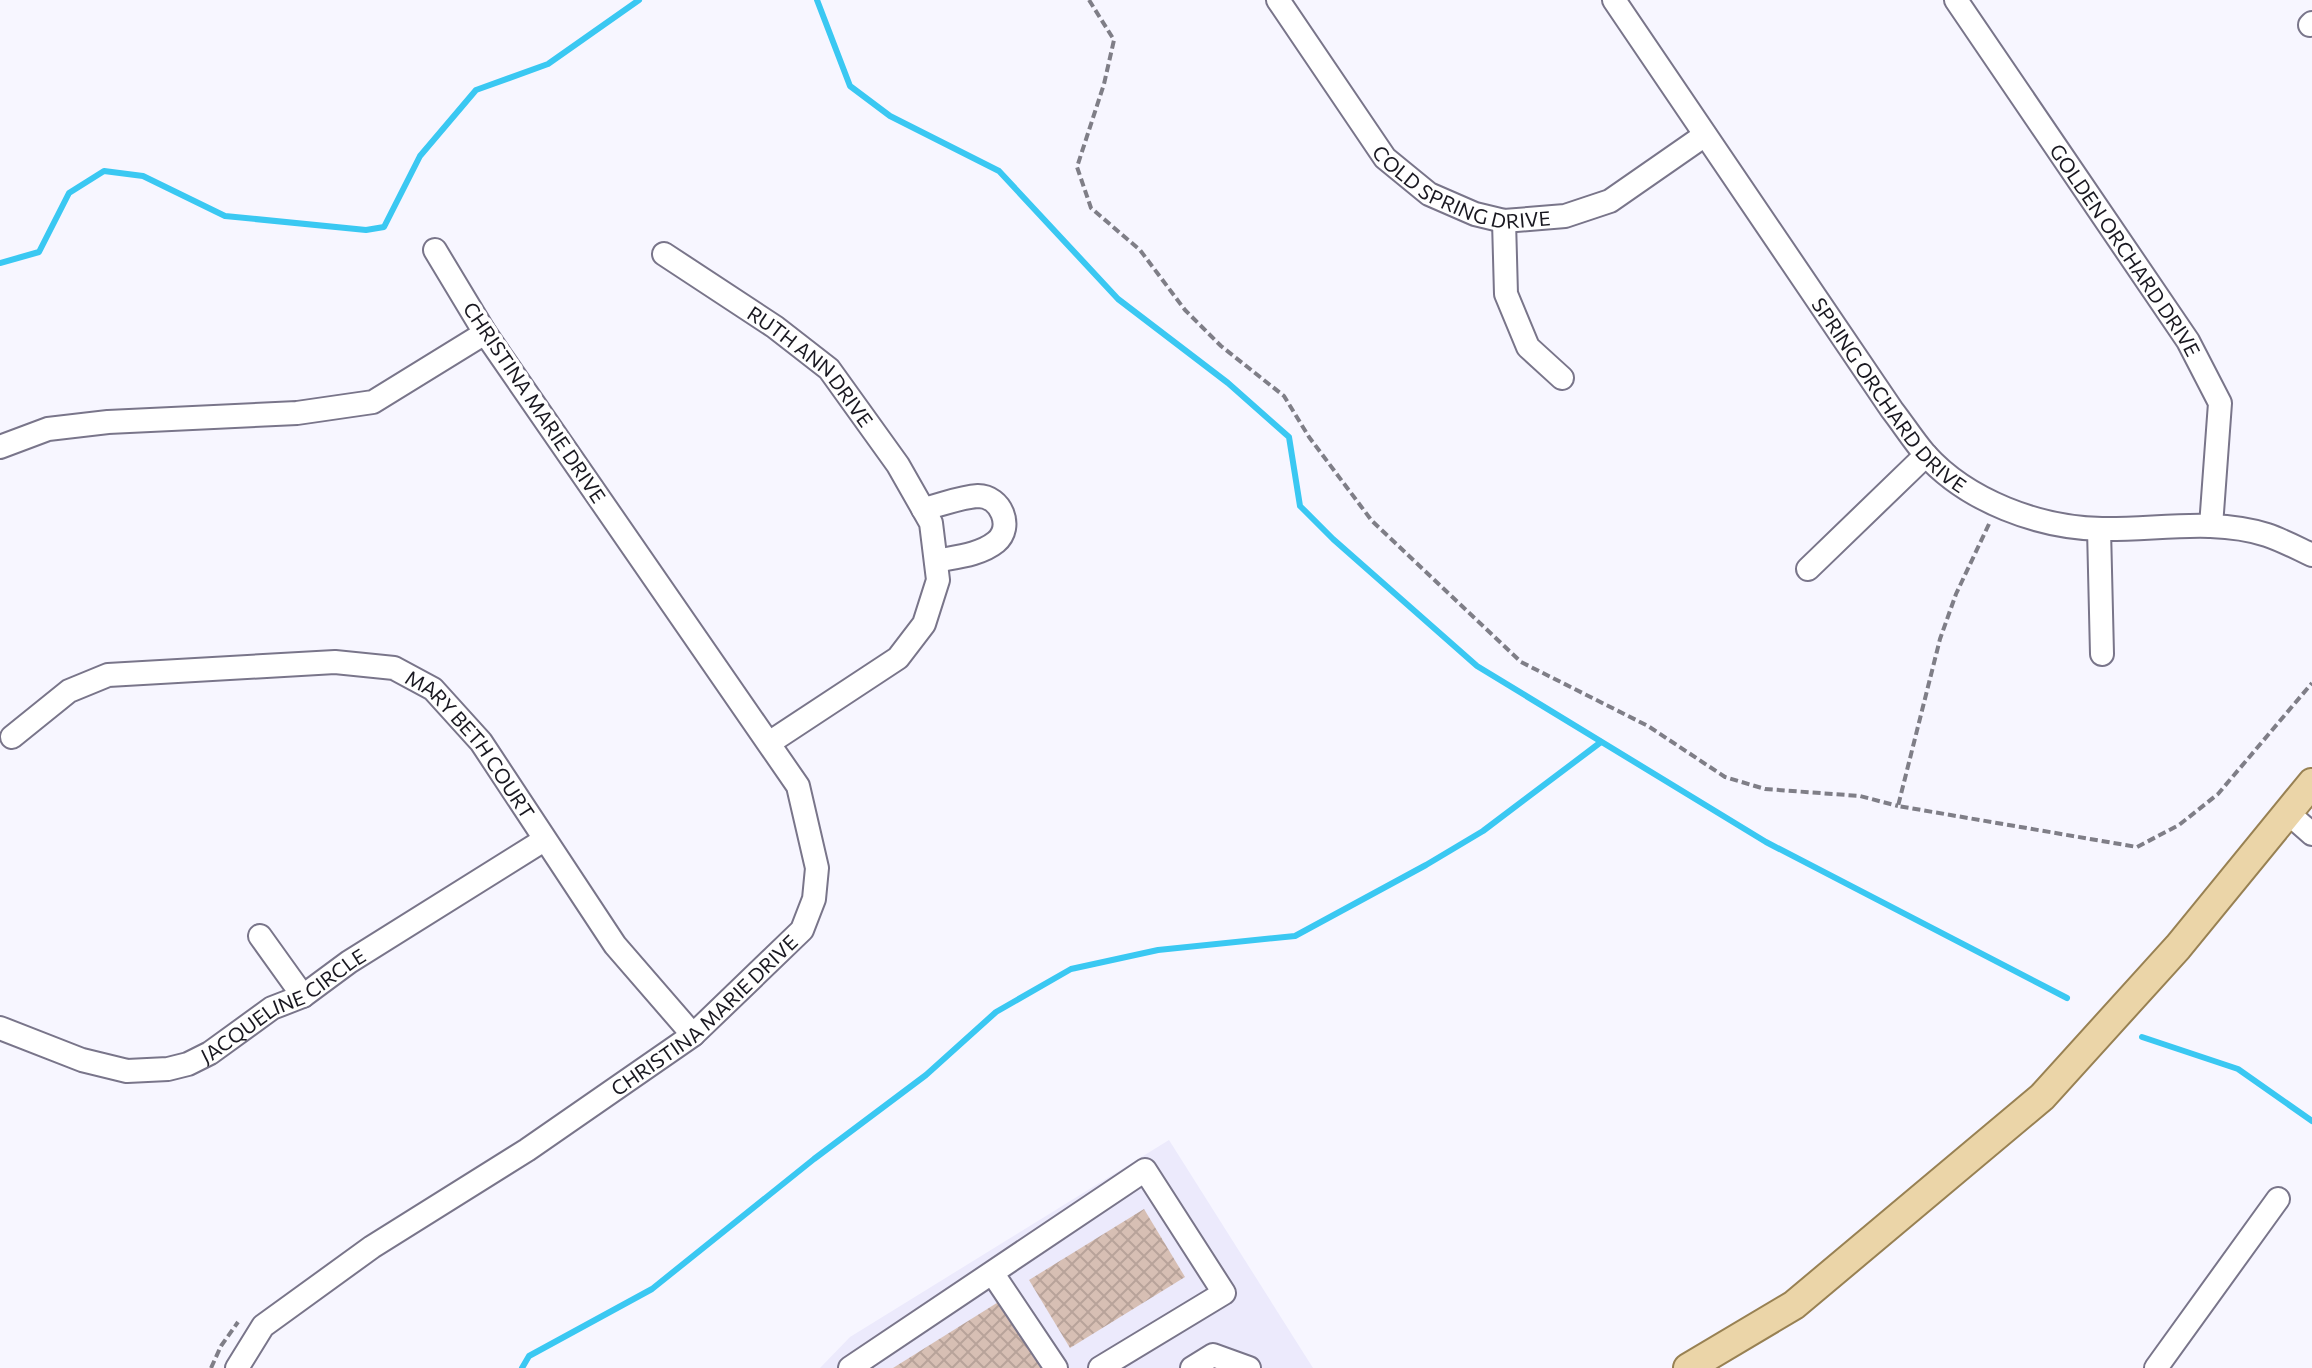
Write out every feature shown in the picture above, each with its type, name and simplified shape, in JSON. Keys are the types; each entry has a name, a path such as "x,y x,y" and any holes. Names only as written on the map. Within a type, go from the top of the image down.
{"main road":[{"path":"1688,1368 1794,1305 2042,1097 2178,947 2312,783"}],"street":[{"name":"COLD SPRING DRIVE","path":"1278,0 1385,158 1429,194 1475,214 1504,221 1565,216 1610,201 1705,135"},
{"name":"SPRING ORCHARD DRIVE","path":"1614,0 1892,410 1926,455 1965,487 2011,512 2062,525 2099,529 2211,526 2268,535 2312,555"},
{"name":"GOLDEN ORCHARD DRIVE","path":"1956,0 2188,341 2220,403 2211,526"},
{"path":"1504,221 1506,294 1528,347 1562,378"},
{"name":"CHRISTINA MARIE DRIVE","path":"237,1368 263,1326 275,1317 372,1247 527,1150 693,1035 802,930 814,899 817,868 798,786 485,333 435,250"},
{"name":"RUTH ANN DRIVE","path":"664,254 775,327 829,369 898,465 931,523 938,580 924,624 898,658 769,743"},
{"path":"0,447 48,429 108,422 297,413 373,402 485,333"},
{"path":"1808,569 1926,455"},
{"path":"923,509 981,496 993,500 1002,509 1003,531 997,541 981,550 936,561"},
{"path":"2099,529 2102,654"},
{"name":"MARY BETH COURT","path":"12,737 69,691 108,675 335,662 394,668 433,689 481,742 615,945 693,1035"},
{"path":"2288,813 2312,834"},
{"name":"JACQUELINE CIRCLE","path":"0,1028 82,1060 127,1071 168,1069 210,1053 272,1008 303,996 349,962 544,840"},
{"path":"260,936 303,996"},
{"path":"850,1368 1145,1170 1224,1293 1100,1368"},
{"path":"2156,1368 2278,1199"},
{"path":"993,1274 1056,1368"},
{"path":"1192,1368 1213,1355 1249,1368"}],"path":[{"path":"1089,0 1114,40 1104,84 1077,167 1091,208 1140,250 1185,310 1221,346 1284,396 1309,437 1372,521 1521,662 1648,726 1725,777 1765,789 1860,796 1898,806 2137,847 2179,825 2218,794 2312,683"},
{"path":"1898,806 1924,714 1940,639 1956,594 1999,505"},
{"path":"211,1368 221,1346 244,1315"}],"shaded area":[{"path":"1169,1140 1313,1368 820,1368 850,1337"}],"building":[{"path":"1144,1209 1185,1277 1070,1348 1029,1280"},
{"path":"1000,1301 1041,1368 893,1368"}],"waterway":[{"path":"0,263 39,252 69,193 104,171 143,176 225,216 366,230 384,227 420,156 476,90 548,64 639,0"},
{"path":"817,0 850,86 890,116 999,171 1118,299 1228,383 1289,437 1300,506 1477,666 1766,842 2067,998"},
{"path":"522,1368 529,1356 652,1289 814,1159 926,1075 996,1012 1071,969 1158,950 1295,936 1483,831 1601,742"},
{"path":"2142,1037 2238,1069 2312,1121"}]}
